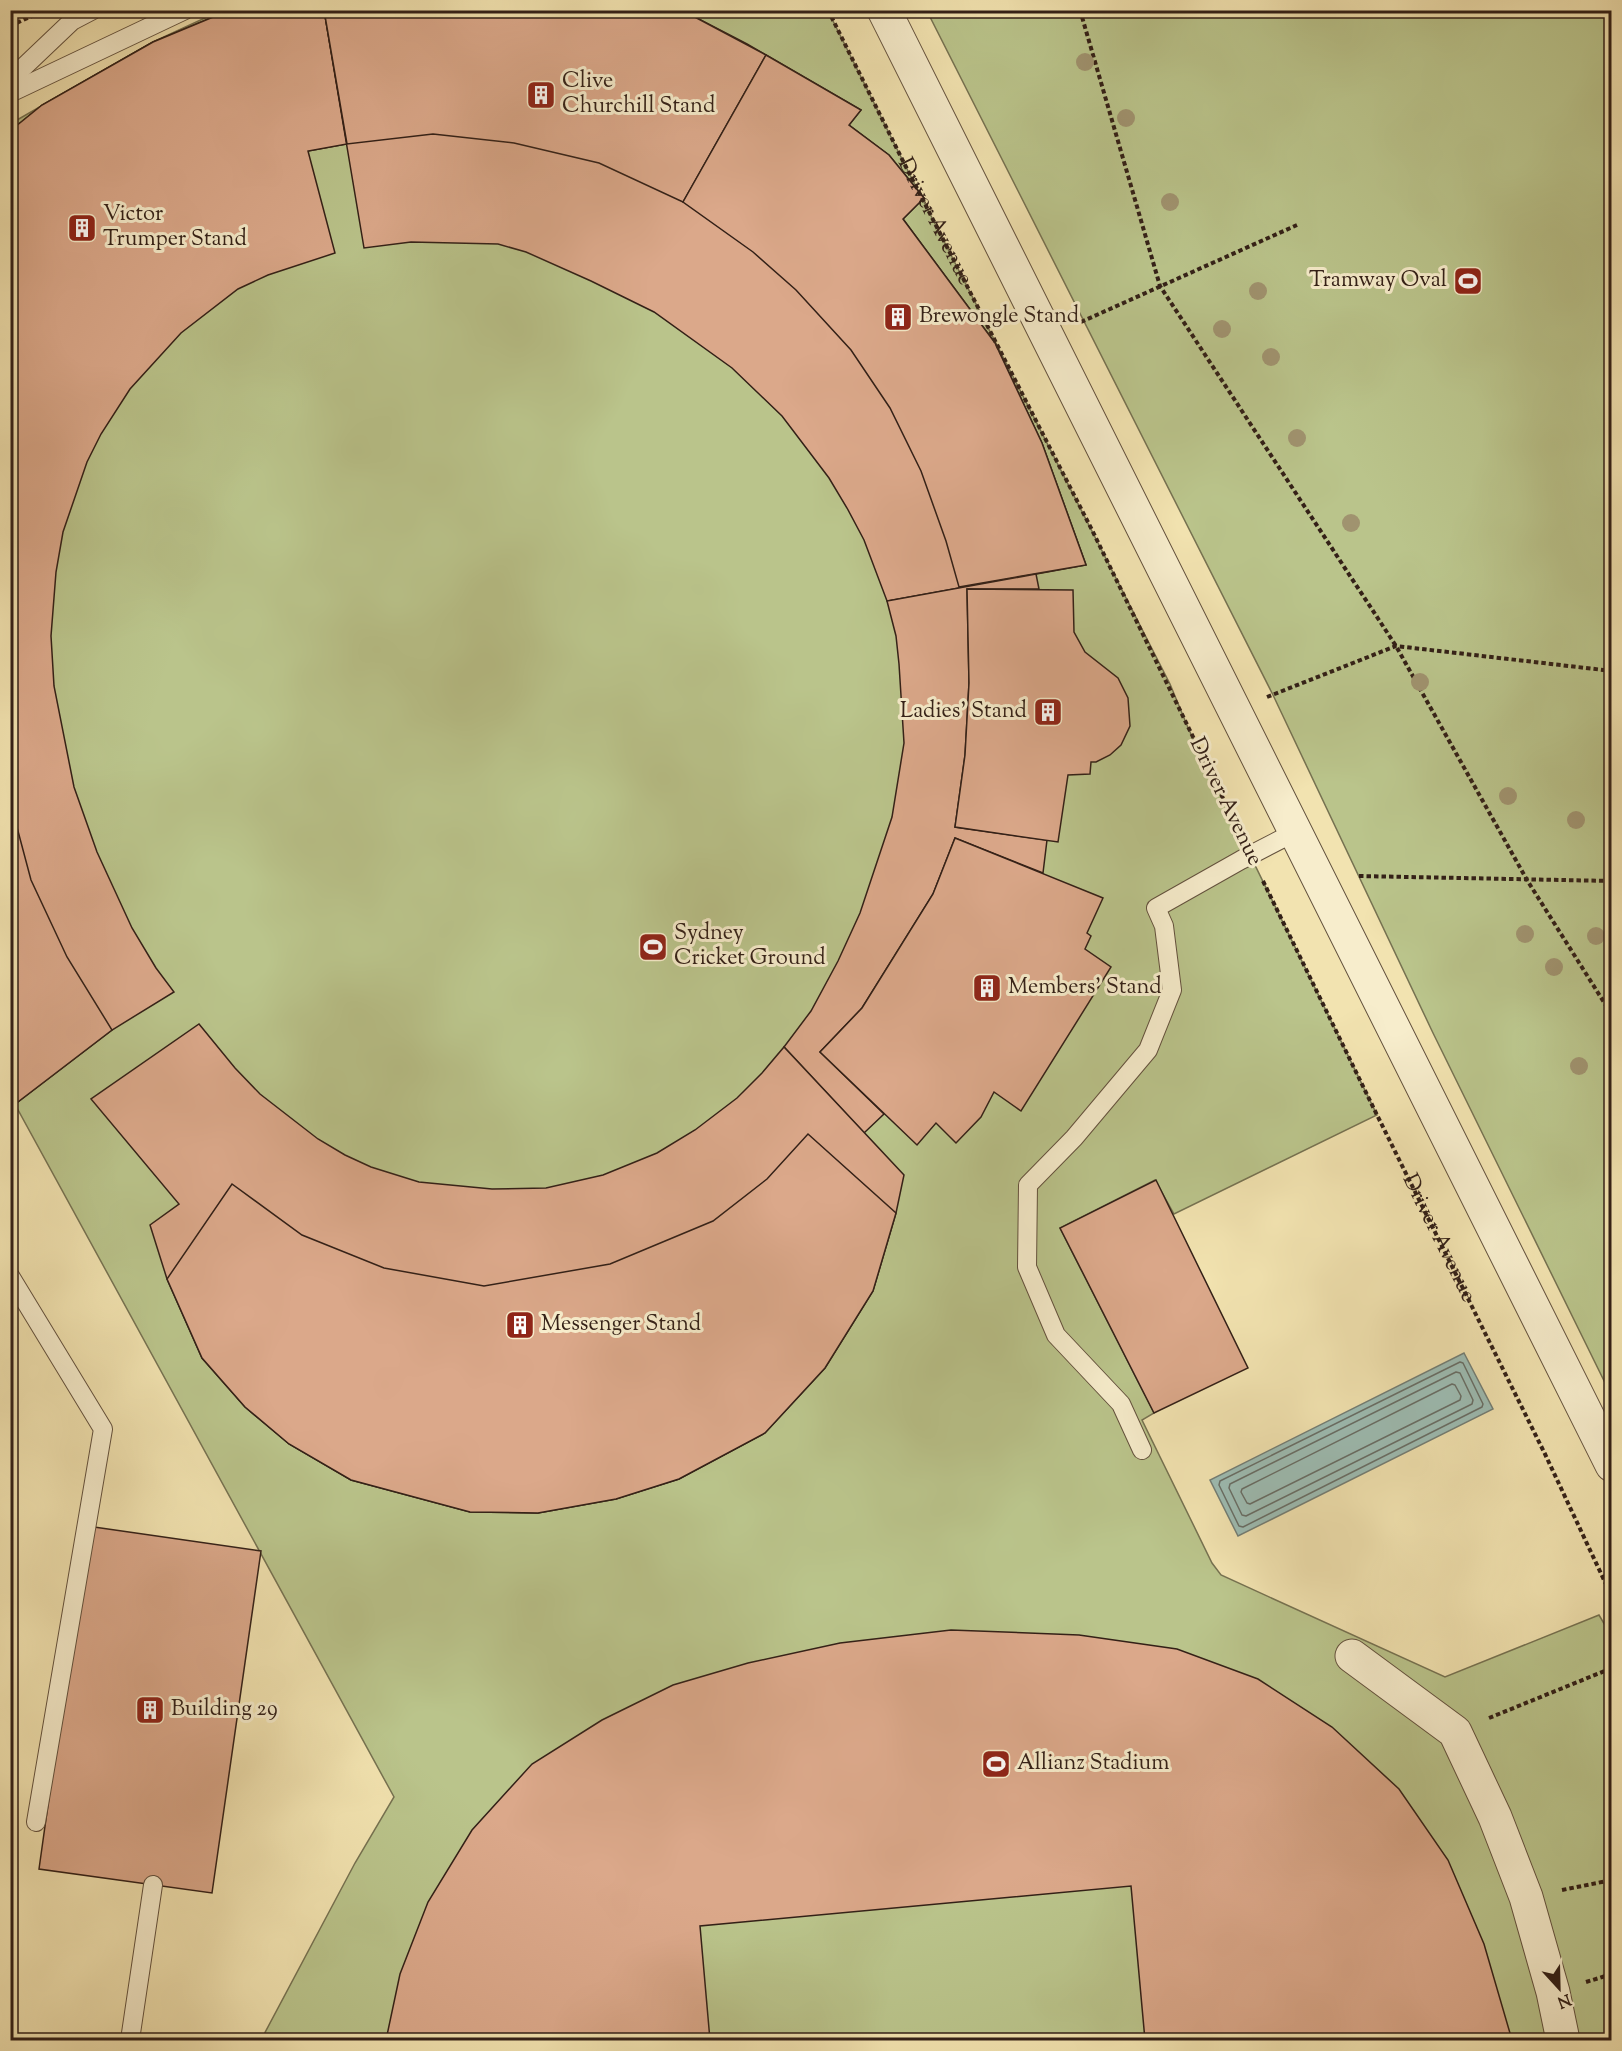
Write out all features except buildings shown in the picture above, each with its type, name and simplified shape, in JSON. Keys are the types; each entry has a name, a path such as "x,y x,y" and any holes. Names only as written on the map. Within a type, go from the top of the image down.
{"street":[{"path":"884,10 1611,1465"},
{"path":"1352,1656 1455,1732 1495,1817 1526,1897 1553,1992 1563,2040"}],"lane":[{"path":"10,80 72,21 93,10"},
{"path":"10,93 184,10"},
{"path":"1142,1450 1120,1404 1056,1335 1027,1267 1028,1185 1074,1137 1148,1050 1172,990 1164,926 1156,908 1295,832"},
{"path":"10,1276 102,1429 36,1822"},
{"path":"130,2040 153,1885"}],"path":[{"path":"10,26 43,10"},
{"name":"Driver Avenue","path":"828,10 1092,530 1242,837"},
{"path":"1080,10 1160,286 1396,646 1527,880 1611,1015"},
{"path":"1048,338 1297,225"},
{"path":"1233,708 1273,695 1396,646 1611,671"},
{"path":"1316,875 1611,881"},
{"name":"Driver Avenue","path":"1263,879 1545,1454 1611,1597"},
{"path":"1455,1732 1611,1668"},
{"path":"1526,1897 1611,1880"}],"green space":[{"name":"Sydney Cricket Ground","path":"220,11 828,11 1170,684 1189,730 1377,1115 1174,1214 1155,1180 1060,1228 1154,1413 1142,1420 1212,1563 1221,1575 1445,1677 1599,1615 1612,1637 1611,2040 261,2040 355,1863 394,1797 11,1097 10,124 153,42"},
{"path":"927,11 1611,11 1611,1395 1433,1033 1273,695"}],"water":[{"path":"1464,1353 1493,1409 1238,1536 1210,1480"}],"place":[{"name":"Clive Churchill Stand","path":"541,95"},
{"name":"Victor Trumper Stand","path":"82,228"},
{"name":"Tramway Oval","path":"1468,281"},
{"name":"Brewongle Stand","path":"898,317"},
{"name":"Ladies' Stand","path":"1048,712"},
{"name":"Sydney Cricket Ground","path":"653,947"},
{"name":"Members' Stand","path":"987,988"},
{"name":"Messenger Stand","path":"520,1325"},
{"name":"Building 29","path":"150,1710"},
{"name":"Allianz Stadium","path":"996,1764"}]}
